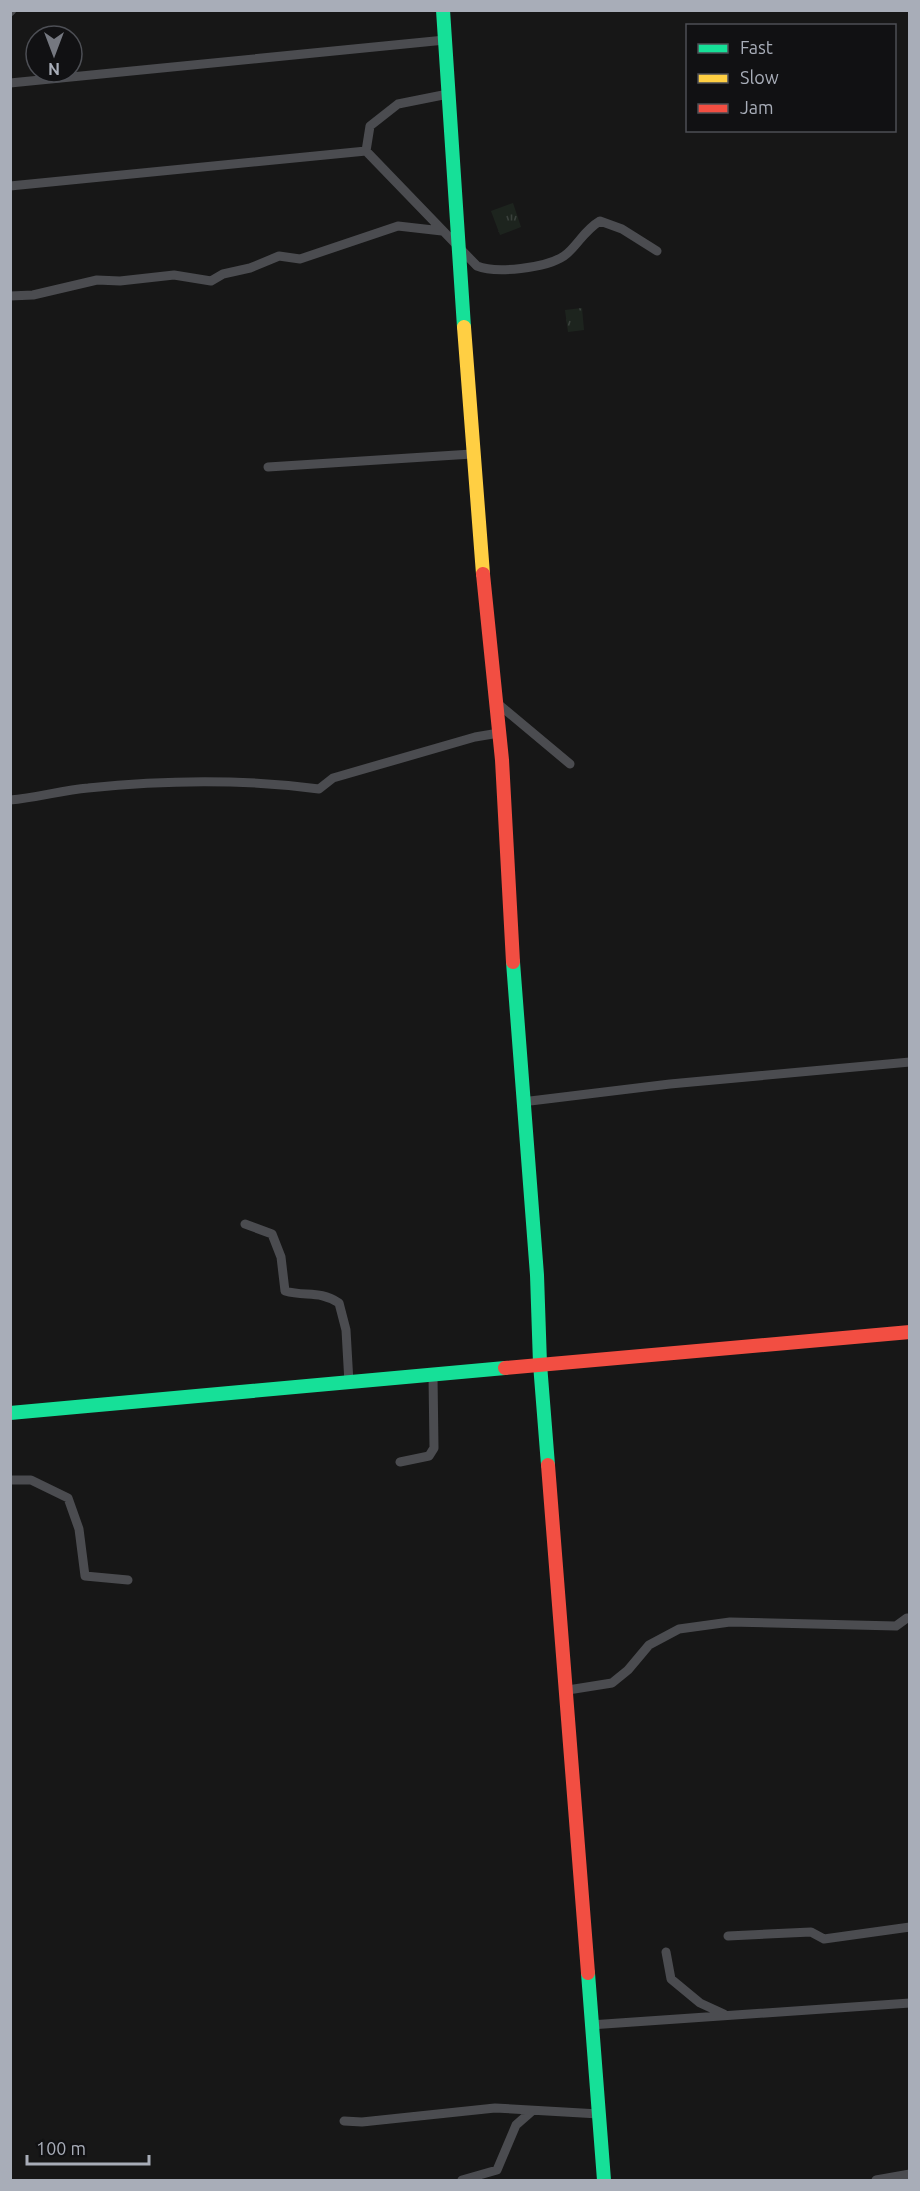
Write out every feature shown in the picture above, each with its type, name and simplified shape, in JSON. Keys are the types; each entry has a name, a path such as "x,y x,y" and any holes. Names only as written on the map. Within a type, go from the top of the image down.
{"street":[{"path":"444,10 472,454 497,703 522,1102 537,1275 540,1364 568,1690 590,2025 604,2181"},
{"path":"10,83 445,40"},
{"path":"366,151 370,126 398,104 448,94"},
{"path":"10,186 366,151"},
{"path":"366,151 458,248 484,269 527,267 562,257 582,235 600,221 622,229 657,251"},
{"path":"10,296 33,296 97,280 174,275 211,281 223,274 250,268 279,256 300,259 398,226 442,231"},
{"path":"268,467 472,454"},
{"path":"497,703 570,764"},
{"path":"10,800 87,788 150,784 266,782 319,789 333,778 475,737 499,733"},
{"path":"522,1102 670,1084 909,1062"},
{"path":"245,1224 272,1234 280,1257 285,1291 296,1294 317,1293 339,1303 346,1330 349,1383"},
{"path":"10,1413 909,1332"},
{"path":"400,1462 429,1456 434,1448 433,1376"},
{"path":"10,1480 31,1480 68,1498 79,1529 85,1576 128,1580"},
{"path":"568,1690 612,1683 649,1645 679,1629 730,1622 896,1626 907,1618"},
{"path":"728,1936 812,1932 824,1940 909,1927"},
{"path":"666,1953 671,1979 700,2003 725,2014"},
{"path":"590,2025 909,2002"},
{"path":"344,2121 362,2122 495,2108 599,2114"},
{"path":"462,2181 497,2170 516,2126 532,2111"},
{"path":"876,2181 909,2174"}],"green space":[{"path":"513,203 521,227 500,235 491,211"},
{"path":"582,308 584,330 568,332 565,310"}],"traffic: fast":[{"path":"443,10 464,327"},
{"path":"513,962 537,1275 540,1364 548,1465"},
{"path":"10,1413 505,1368"},
{"path":"588,1973 604,2180"}],"traffic: slow":[{"path":"464,327 483,574"}],"traffic: jam":[{"path":"483,574 502,760 513,962"},
{"path":"505,1368 910,1332"},
{"path":"548,1465 588,1973"}]}
